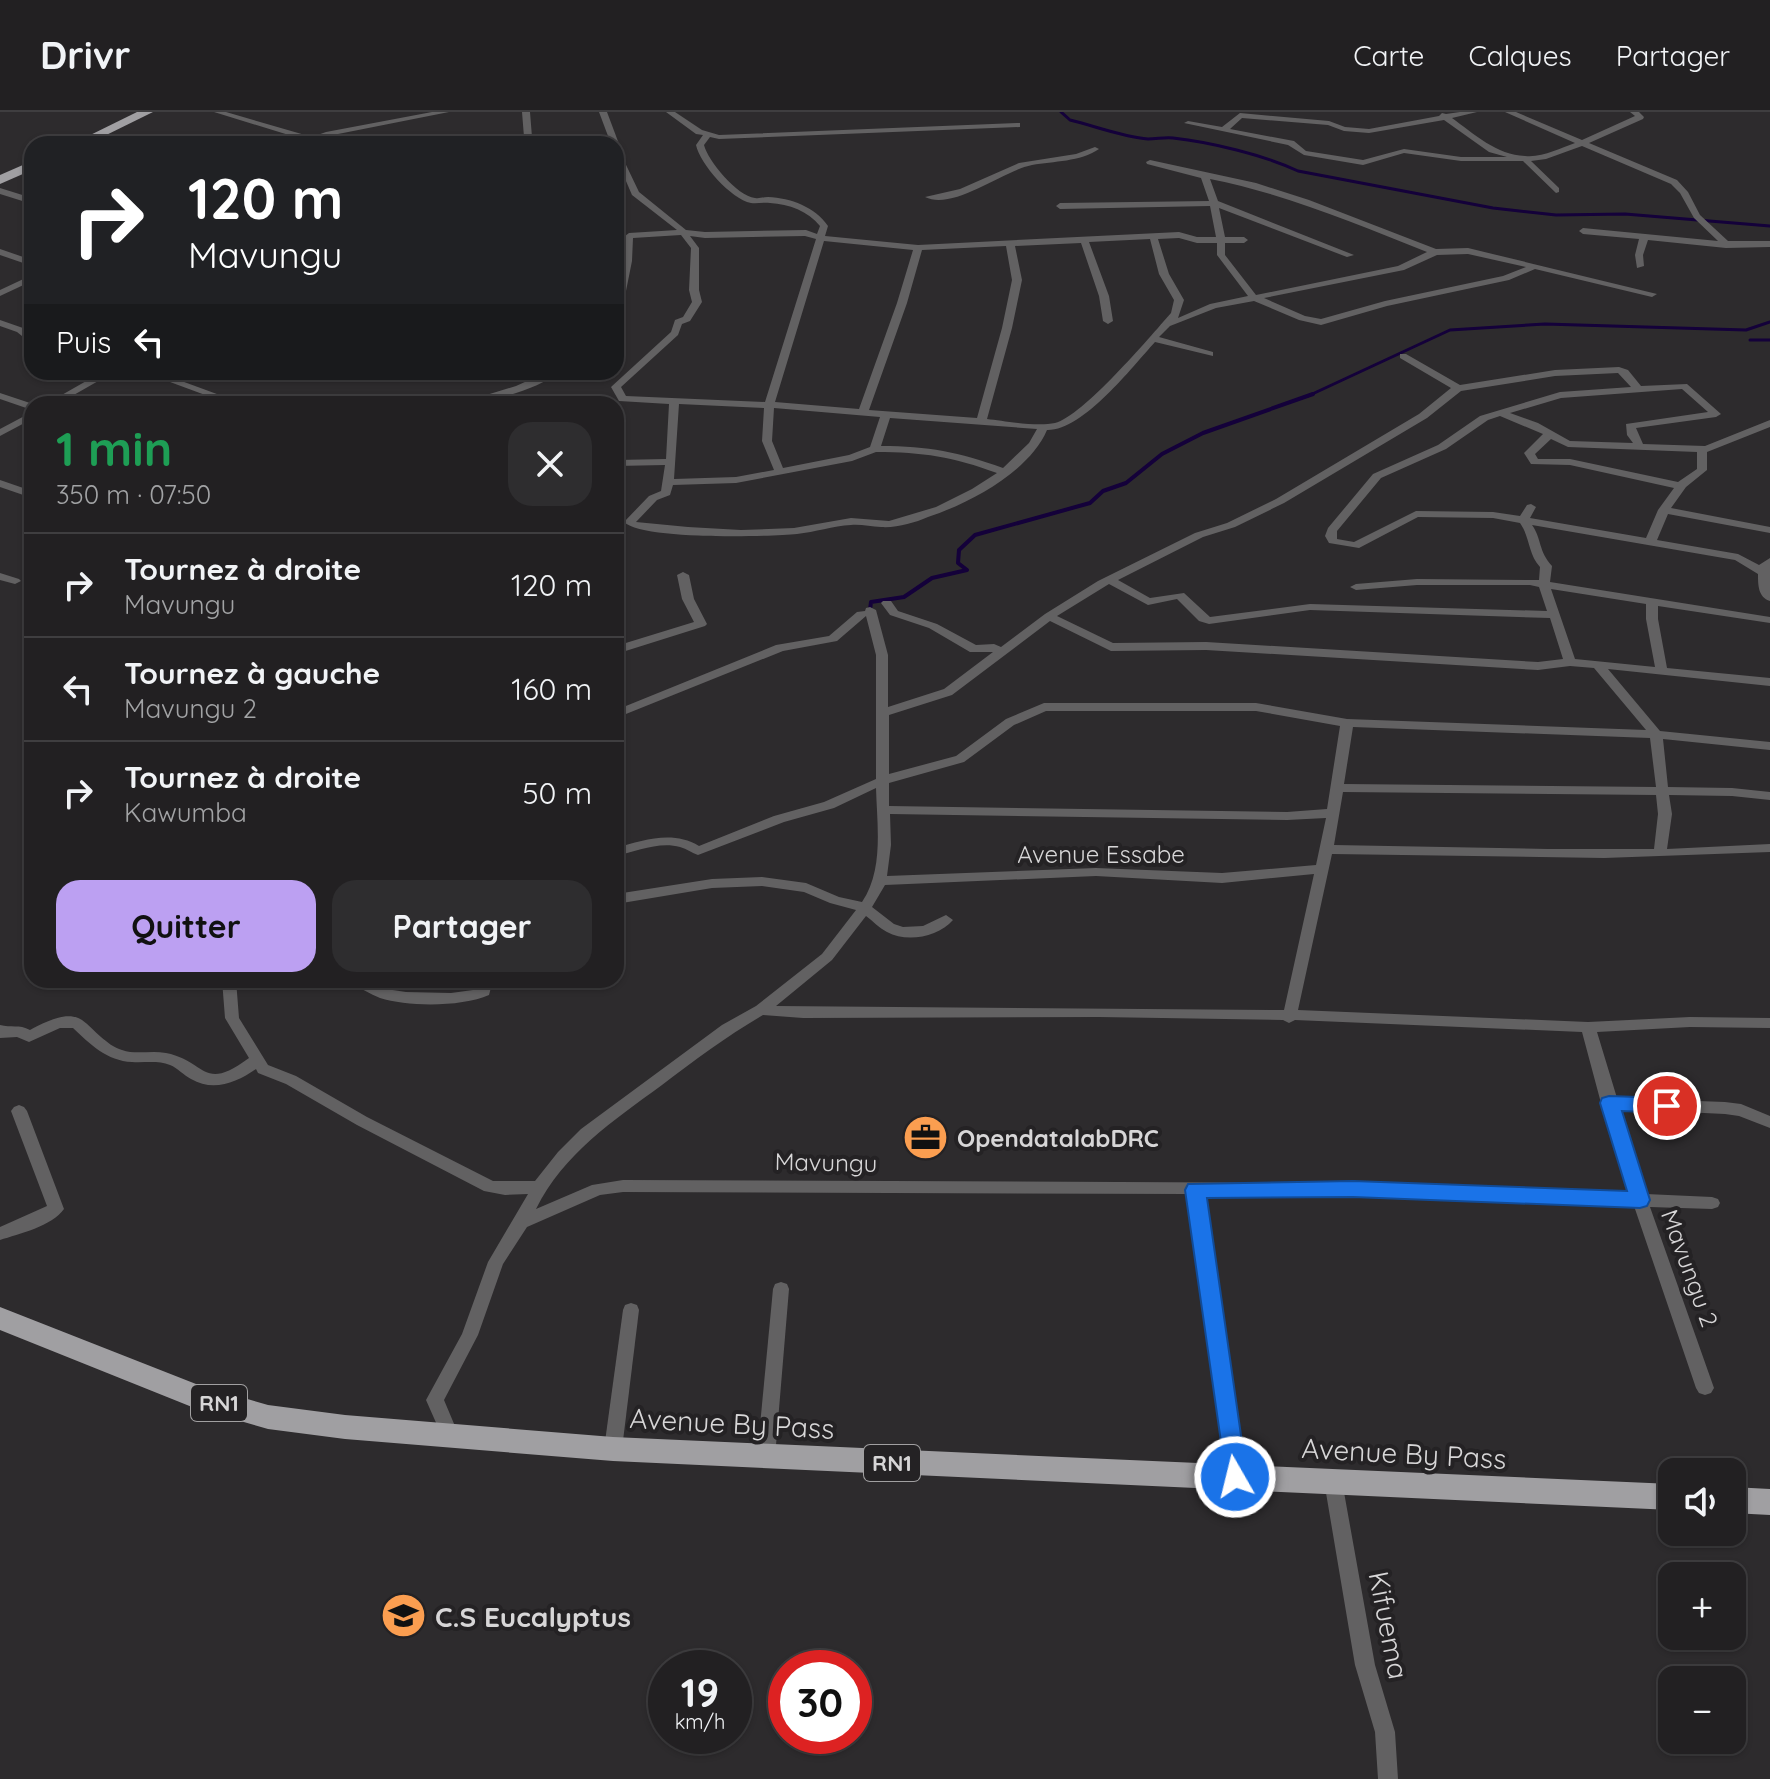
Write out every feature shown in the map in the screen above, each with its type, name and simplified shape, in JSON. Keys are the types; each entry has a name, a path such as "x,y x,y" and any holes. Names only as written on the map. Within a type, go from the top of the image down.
{"highway":[{"path":"95,136 147,112"},
{"path":"3,175 24,168"},
{"name":"Avenue By Pass","path":"0,1318 192,1395 268,1417 451,1438 766,1457 1658,1496"},
{"path":"1746,1501 1770,1502"}],"street":[{"path":"218,112 291,136"},
{"path":"234,117 247,112"},
{"path":"376,112 381,123"},
{"path":"327,136 445,112"},
{"path":"526,112 528,136"},
{"path":"603,112 611,136"},
{"path":"670,112 707,135 776,137 1017,125"},
{"path":"1434,112 1492,150 1525,159 1556,190"},
{"path":"1225,129 1240,115 1333,120 1344,129 1369,131 1473,112"},
{"path":"1509,112 1674,182 1686,191 1699,218 1726,245"},
{"path":"1188,123 1291,143 1304,153 1363,163 1404,151 1461,159 1543,157 1640,117 1634,112"},
{"path":"707,135 700,145 702,155 723,179 749,200 770,200 815,212 824,226 769,405 767,441 779,470"},
{"path":"929,197 943,198 1018,166 1084,155 1095,149"},
{"path":"1150,162 1253,185 1435,252 1468,251 1652,294"},
{"path":"624,167 635,193 684,232 695,248 695,309 687,319 678,322 675,333 624,380"},
{"path":"1205,176 1214,203 1221,255 1253,297 1302,318 1321,322 1385,304 1506,278 1532,268"},
{"path":"0,191 24,198"},
{"path":"17,196 24,193"},
{"path":"1060,206 1214,203 1350,255"},
{"path":"1583,231 1726,245 1770,244"},
{"path":"624,279 629,236 684,232 705,235 806,233 822,238 918,248 1179,235 1192,240 1244,240"},
{"path":"624,399 769,405 1043,427 1063,425 1154,339 1176,314 1179,300 1164,274 1153,236"},
{"path":"1640,266 1639,255 1644,237"},
{"path":"1084,239 1104,296 1108,321"},
{"path":"981,422 1017,280 1010,242"},
{"path":"863,412 898,317 918,248"},
{"path":"0,252 24,260"},
{"path":"1165,326 1213,306 1401,268 1435,252"},
{"path":"0,293 24,282"},
{"path":"0,320 24,327"},
{"path":"1154,339 1210,354"},
{"path":"1403,356 1458,388"},
{"path":"884,712 948,692 1049,616 1125,570 1280,501 1423,416 1458,388 1555,373 1619,370 1625,372 1639,390"},
{"path":"66,396 94,380"},
{"path":"171,380 217,396"},
{"path":"490,396 537,380"},
{"path":"621,396 616,387 624,380"},
{"path":"1639,445 1631,434 1630,426 1716,414 1684,386 1560,395 1500,413 1477,422 1442,447 1377,476 1330,536 1333,541 1355,546 1416,514 1493,515 1738,557 1767,567 1764,590 1770,598"},
{"path":"0,396 24,404"},
{"path":"674,403 671,462 664,495 653,498 630,524 718,533 805,532 849,521 888,524 955,502 1006,473 1034,445 1043,427"},
{"path":"1500,413 1524,420 1568,444 1702,449 1726,443 1770,423"},
{"path":"875,449 886,414"},
{"path":"0,433 24,420"},
{"path":"1550,434 1529,453 1535,462 1570,462 1680,486"},
{"path":"668,482 736,480 852,458 875,449 913,449 959,456 1006,473"},
{"path":"1651,540 1663,510 1676,496 1680,486 1702,470 1702,449"},
{"path":"624,463 671,462"},
{"path":"0,483 24,492"},
{"path":"1523,520 1531,507"},
{"path":"1663,510 1770,530"},
{"path":"1523,520 1531,531 1538,558 1546,566 1544,584 1570,662"},
{"path":"624,648 701,624 688,599 683,575"},
{"path":"0,576 15,581"},
{"path":"1110,580 1148,602 1180,595 1203,619 1209,621 1310,607 1553,615"},
{"path":"1356,587 1492,581 1544,584 1770,620"},
{"path":"887,603 894,613 933,626 974,649 994,648 1003,652"},
{"path":"1652,603 1662,671"},
{"path":"451,1438 435,1400 470,1335 496,1262 539,1187 586,1133 727,1029 761,1010 827,957 880,881 884,845 882,655 866,612 833,639 780,648 624,711"},
{"path":"1049,616 1111,647 1206,646 1538,666 1570,662 1770,682"},
{"path":"1599,666 1656,734 1665,792 1660,851"},
{"path":"624,850 663,841 694,847 698,851 779,819 829,805 884,780 960,759 1010,722 1044,707 1256,707 1347,723 1656,734 1770,746"},
{"path":"1289,1018 1339,788 1347,723"},
{"path":"1339,788 1732,792 1770,796"},
{"path":"883,810 1287,816 1333,813"},
{"path":"1327,849 1564,854 1706,853 1770,848"},
{"name":"Avenue Essabe","path":"880,881 1096,872 1222,878 1323,869"},
{"path":"624,897 674,888 755,882 804,887 863,907 892,929 904,932 938,927 946,920"},
{"path":"230,988 232,1018 263,1069 291,1080 362,1121 490,1187 539,1187"},
{"path":"373,988 383,993 413,997 473,997 485,988"},
{"path":"761,1010 803,1013 1099,1012 1289,1018 1371,1017 1588,1027 1690,1022 1770,1023"},
{"path":"0,1030 4,1034 19,1031 29,1037 58,1023 76,1023 112,1052 124,1057 159,1057 175,1061 199,1077 214,1081 237,1075 256,1061"},
{"name":"Mavungu 2","path":"1588,1027 1640,1200 1705,1388"},
{"path":"1609,1103 1725,1108 1741,1110 1770,1122"},
{"path":"0,1234 56,1209 19,1111"},
{"name":"Mavungu","path":"521,1222 579,1195 623,1186 1353,1189 1712,1203"},
{"path":"1195,1190 1235,1477"},
{"path":"766,1457 781,1289"},
{"path":"613,1449 631,1310"},
{"name":"Kifuema","path":"1333,1481 1365,1665 1385,1732 1388,1779"}],"waterway":[{"path":"1061,112 1070,120 1129,136 1203,143 1253,155 1298,171 1493,208 1556,215 1625,214 1770,226"},
{"path":"1310,395 1450,330 1545,324 1746,330 1770,322"},
{"path":"1750,340 1770,340"},
{"path":"870,610 871,602 904,597 932,578 967,570 958,563 959,550 975,535 1090,503 1103,491 1126,483 1162,454 1203,433 1310,395"}],"place":[{"name":"OpendatalabDRC","path":"926,1138"},
{"name":"C.S Eucalyptus","path":"404,1616"}],"route":[{"path":"1235,1477 1195,1190 1353,1189 1640,1200 1609,1103 1667,1106"}]}
